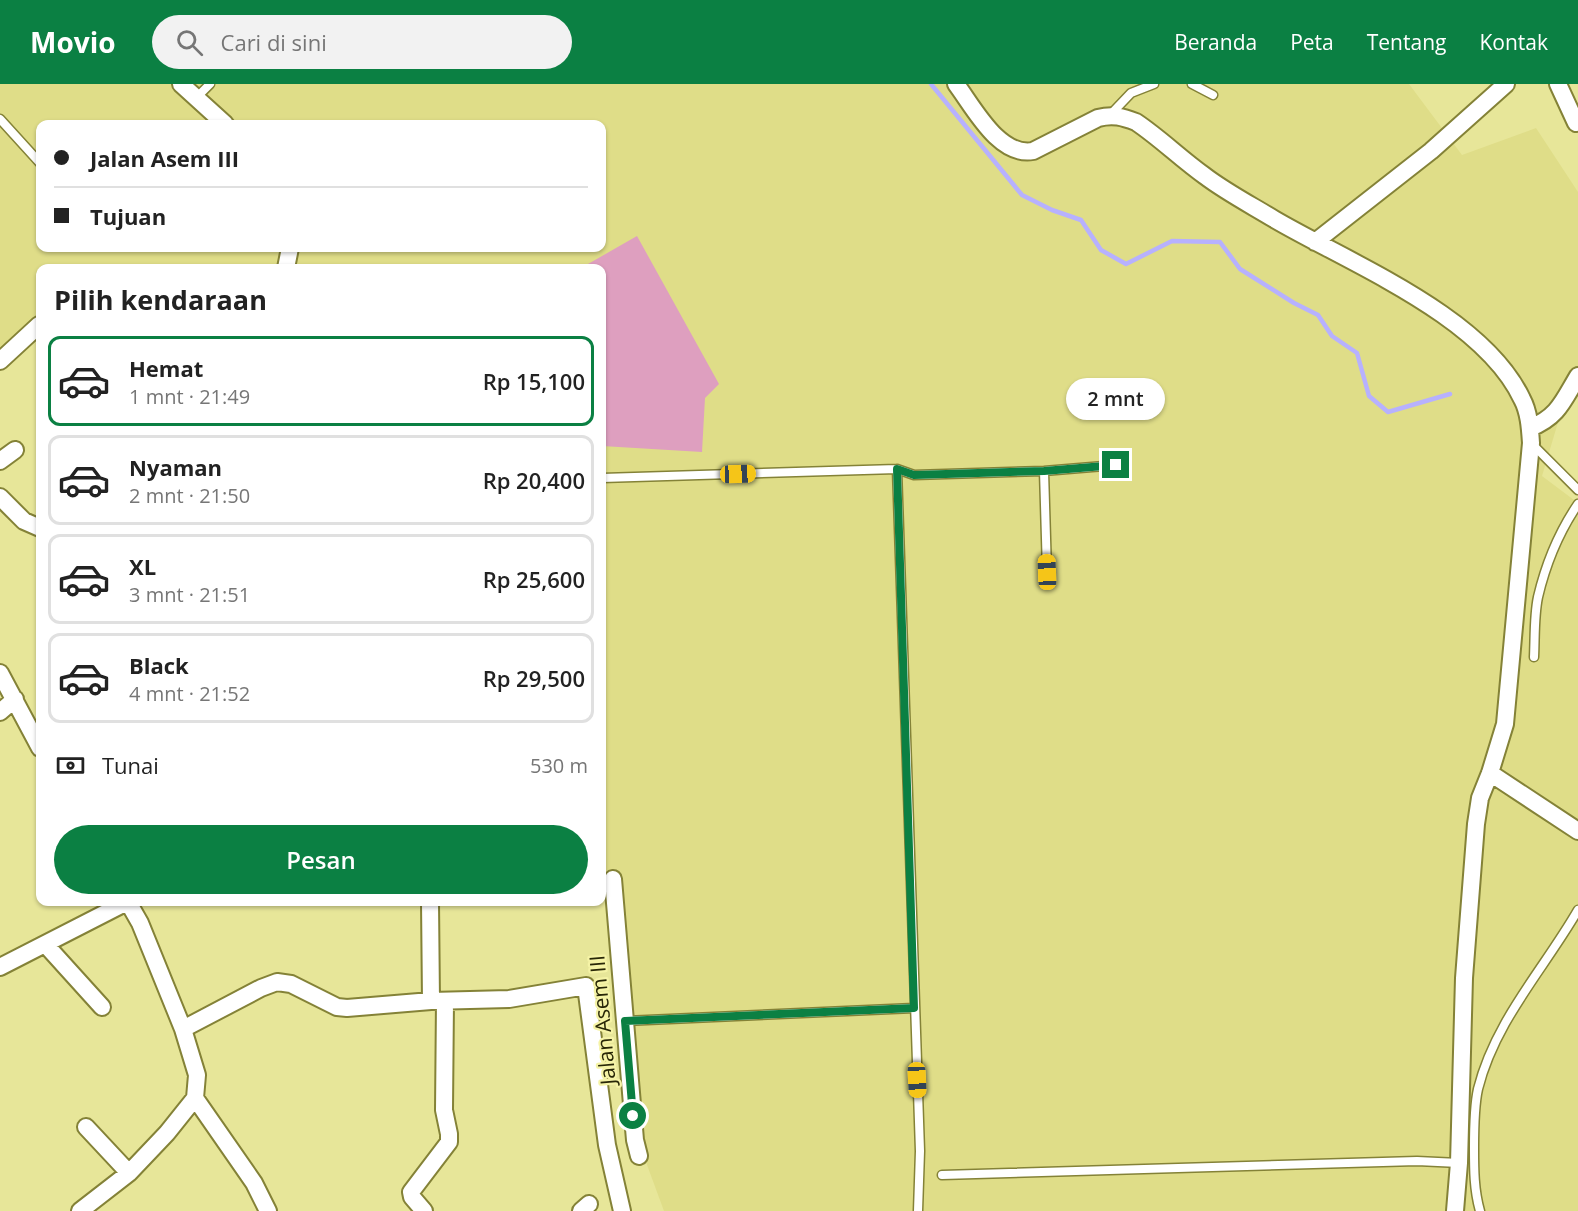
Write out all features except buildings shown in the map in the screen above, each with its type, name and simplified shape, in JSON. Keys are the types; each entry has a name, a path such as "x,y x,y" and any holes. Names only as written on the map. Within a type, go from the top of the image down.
{"street":[{"path":"181,84 221,120"},
{"path":"956,84 1001,142 1022,153 1033,151 1098,118 1110,115 1136,122 1206,177 1315,242 1425,303 1457,325 1500,365 1521,397 1531,436 1505,724 1480,798 1476,824 1464,978 1455,1163 1455,1211"},
{"path":"1315,242 1431,151 1506,84"},
{"path":"1558,84 1576,123"},
{"path":"0,361 36,329"},
{"path":"1531,436 1556,412 1578,376"},
{"path":"0,461 15,450"},
{"path":"0,497 24,521 36,526"},
{"path":"0,673 36,740"},
{"path":"0,712 15,699"},
{"path":"1490,773 1578,831"},
{"name":"Jalan Asem III","path":"613,879 635,1140 639,1156"},
{"path":"0,967 120,906"},
{"path":"80,1211 129,1173 167,1133 195,1098 197,1075 183,1029 140,924 130,906"},
{"path":"424,1211 412,1197 411,1192 449,1142 444,1110 430,906"},
{"path":"45,944 102,1007"},
{"path":"183,1029 277,982 291,984 337,1007 509,999 586,986 607,1145 622,1211"},
{"path":"195,1098 254,1184 268,1211"},
{"path":"86,1127 129,1173"}],"lane":[{"path":"196,98 210,84"},
{"path":"1110,115 1131,93 1154,84"},
{"path":"1192,84 1213,95"},
{"path":"0,119 36,159"},
{"path":"1531,436 1578,490"},
{"path":"606,478 897,469 914,475 1044,471 1116,465"},
{"path":"897,469 920,1151 918,1211"},
{"path":"1044,471 1047,572"},
{"path":"1534,657 1538,598 1550,556 1563,526 1578,504"},
{"path":"1480,1211 1476,1196 1474,1136 1478,1090 1490,1052 1505,1023 1578,910"},
{"path":"625,1021 914,1008"},
{"path":"942,1175 1455,1163"}],"shaded area":[{"path":"0,84 1409,84 1462,155 1536,128 1578,192 1578,385 1562,409 1542,476 1578,503 1578,1211 664,1211 636,1135 617,877 606,878 606,264 36,264 36,332 0,350"},
{"path":"637,236 719,384 705,398 702,452 606,446 606,264 588,264"}],"waterway":[{"path":"931,84 1022,195 1052,210 1081,220 1101,250 1126,264 1172,241 1220,242 1240,269 1294,303 1318,315 1332,336 1357,353 1369,396 1388,412 1450,394"}],"route":[{"path":"633,1116 625,1021 914,1008 897,469 914,475 1044,471 1116,465"}]}
